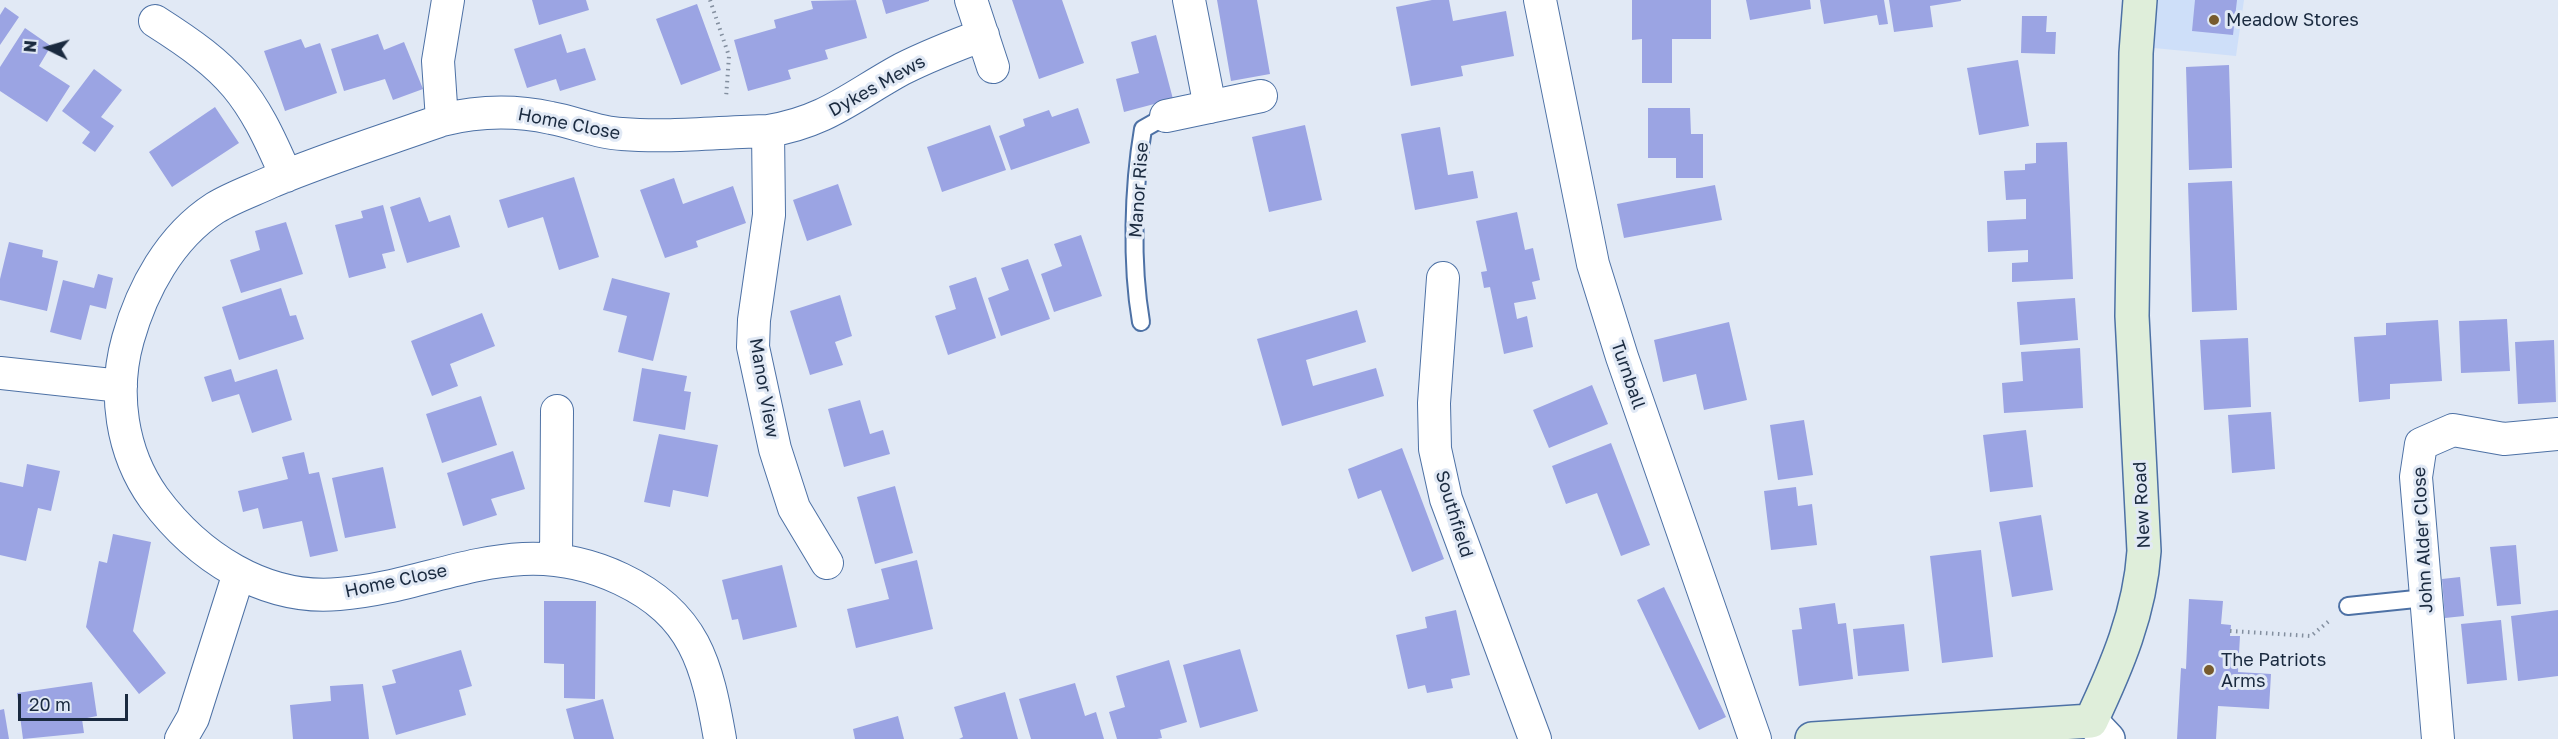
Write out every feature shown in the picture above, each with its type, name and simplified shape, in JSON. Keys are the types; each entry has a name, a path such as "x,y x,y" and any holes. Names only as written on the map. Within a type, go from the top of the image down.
{"main road":[{"name":"New Road","path":"1812,739 2100,730 2136,608 2144,561 2132,316 2136,53 2140,0"}],"street":[{"path":"442,120 438,61 448,0"},
{"path":"971,0 993,67"},
{"path":"1189,0 1210,107"},
{"name":"Turnball","path":"1540,0 1593,264 1622,357 1755,739"},
{"path":"154,21 192,45 234,80 251,102 286,176"},
{"name":"Dykes Mews","path":"768,131 788,128 831,113 901,70 983,35"},
{"name":"Manor Rise","path":"1166,116 1261,96"},
{"name":"Home Close","path":"720,739 706,673 698,648 685,628 670,612 638,588 599,570 556,560 522,558 488,561 339,594 289,591 239,573 191,540 170,519 149,491 123,428 121,386 124,352 140,302 152,277 178,241 214,209 286,176 442,120 462,115 512,112 553,118 576,126 621,134 768,131"},
{"name":"Manor View","path":"768,131 769,215 754,320 753,347 775,449 794,508 827,563"},
{"name":"Southfield","path":"1443,278 1434,403 1435,449 1446,499 1535,739"},
{"path":"0,373 121,386"},
{"path":"556,560 557,411"},
{"name":"John Alder Close","path":"2438,739 2416,477 2421,444 2453,430 2504,439 2558,434"},
{"path":"181,739 193,718 239,573"}],"lane":[{"name":"Manor Rise","path":"1141,322 1134,267 1139,156 1143,129 1166,116"},
{"path":"2348,606 2425,598"}],"path":[{"path":"710,0 729,56 724,133"},
{"path":"2230,631 2311,636 2348,606"}],"shaded area":[{"path":"2158,0 2244,0 2236,56 2154,48"}],"building":[{"path":"532,0 586,0 589,10 539,25"},
{"path":"856,0 867,38 825,50 828,59 788,70 791,79 748,91 734,40 776,28 774,20 813,9 811,1"},
{"path":"882,0 929,0 929,1 886,14"},
{"path":"1012,0 1062,0 1084,63 1039,79"},
{"path":"1217,0 1257,0 1270,74 1231,81"},
{"path":"1432,0 1449,0 1453,21 1506,11 1514,56 1461,66 1463,76 1411,86 1396,7"},
{"path":"1632,0 1711,0 1711,39 1672,39 1672,83 1642,83 1642,39 1632,40"},
{"path":"1746,0 1810,0 1811,9 1750,20"},
{"path":"1820,0 1884,0 1888,24 1879,25 1877,15 1824,24"},
{"path":"1889,0 1961,1 1930,6 1933,27 1894,32"},
{"name":"Meadow Stores","path":"2195,0 2237,0 2233,35 2192,31"},
{"path":"697,4 721,70 681,85 656,19"},
{"path":"5,7 19,17 0,45 0,15"},
{"path":"2022,16 2047,16 2046,32 2056,32 2055,54 2021,53"},
{"path":"25,28 51,46 39,66 70,86 47,122 0,91 0,67"},
{"path":"378,34 384,50 404,42 423,89 393,100 385,79 344,91 331,49"},
{"path":"561,34 567,53 585,48 596,80 560,91 556,79 527,88 514,49"},
{"path":"1156,35 1173,99 1124,112 1116,79 1139,73 1131,42"},
{"path":"301,39 305,48 320,43 337,93 285,111 264,51"},
{"path":"2018,60 2029,126 1979,135 1967,68"},
{"path":"2229,65 2232,168 2189,170 2186,67"},
{"path":"94,69 122,90 101,117 114,126 95,152 82,143 90,132 62,111"},
{"path":"215,107 239,143 172,187 149,152"},
{"path":"1078,108 1090,143 1011,170 999,136 1025,126 1023,119 1049,110 1052,117"},
{"path":"1648,108 1690,108 1691,134 1703,134 1703,178 1676,178 1676,158 1648,158"},
{"path":"990,125 1006,170 942,192 927,147"},
{"path":"1305,125 1322,200 1269,212 1252,137"},
{"path":"1440,127 1448,175 1473,171 1478,198 1415,210 1401,134"},
{"path":"2067,142 2073,279 2012,282 2012,263 2028,262 2028,250 1988,252 1987,221 2026,219 2026,199 2006,200 2004,171 2025,170 2025,164 2036,163 2036,143"},
{"path":"574,177 599,257 559,270 543,217 508,228 499,200"},
{"path":"674,178 683,204 733,186 746,223 696,241 698,247 665,258 640,190"},
{"path":"2232,181 2237,310 2192,312 2188,183"},
{"path":"838,184 852,225 807,241 793,200"},
{"path":"1715,185 1722,220 1624,238 1617,204"},
{"path":"420,197 429,222 450,215 460,247 407,263 390,207"},
{"path":"383,205 395,251 382,254 386,268 349,278 335,225 363,218 361,211"},
{"path":"1517,212 1525,250 1533,248 1540,280 1532,282 1536,299 1514,303 1517,319 1527,316 1533,347 1504,354 1490,287 1484,288 1481,272 1487,271 1476,221"},
{"path":"286,222 303,274 241,293 230,260 260,250 255,231"},
{"path":"1081,235 1102,296 1054,312 1041,274 1062,266 1054,244"},
{"path":"9,242 43,250 42,257 58,261 47,311 0,300 0,279"},
{"path":"1028,259 1050,319 1001,336 988,298 1009,290 1001,268"},
{"path":"98,274 113,278 106,309 90,305 81,340 50,332 63,280 94,288"},
{"path":"976,277 996,338 948,355 935,316 956,309 949,286"},
{"path":"612,278 670,293 653,361 618,352 627,316 603,310"},
{"path":"281,288 290,316 296,315 304,339 239,360 222,307"},
{"path":"840,295 852,336 835,342 843,365 810,375 790,311"},
{"path":"2075,298 2078,340 2020,345 2017,302"},
{"path":"1357,310 1366,342 1306,360 1313,386 1376,368 1384,396 1282,426 1257,339"},
{"path":"482,313 495,346 450,364 458,386 432,396 411,341"},
{"path":"2507,319 2510,371 2461,373 2459,321"},
{"path":"2438,320 2442,381 2390,384 2390,399 2359,402 2354,337 2386,335 2386,323"},
{"path":"1729,322 1747,400 1704,410 1696,374 1663,382 1654,340"},
{"path":"2248,338 2251,407 2204,410 2200,340"},
{"path":"2554,340 2556,402 2518,404 2515,342"},
{"path":"2080,348 2083,408 2004,413 2002,383 2023,381 2021,352"},
{"path":"642,368 687,376 684,391 691,392 685,430 633,421"},
{"path":"231,369 235,382 277,369 292,420 252,433 239,394 212,402 204,377"},
{"path":"1592,385 1608,424 1549,448 1533,410"},
{"path":"481,396 497,445 442,463 426,414"},
{"path":"860,400 870,434 883,430 890,454 844,467 828,409"},
{"path":"2271,412 2275,469 2232,473 2228,415"},
{"path":"1804,420 1813,475 1778,480 1770,425"},
{"path":"2026,430 2033,487 1990,492 1983,435"},
{"path":"659,434 718,445 708,497 673,490 670,507 644,502"},
{"path":"1611,443 1650,545 1621,556 1597,493 1566,504 1552,466"},
{"path":"1402,448 1444,559 1412,572 1381,490 1358,499 1348,469"},
{"path":"513,451 525,489 491,499 497,515 463,526 447,473"},
{"path":"304,452 309,474 319,472 338,551 310,557 302,521 263,529 258,508 243,512 238,491 288,479 282,457"},
{"path":"27,464 60,471 51,511 38,508 26,561 0,555 0,482 23,487"},
{"path":"383,467 396,528 345,538 332,478"},
{"path":"895,486 913,553 875,564 857,497"},
{"path":"1796,487 1798,506 1812,504 1817,545 1771,550 1764,491"},
{"path":"2041,515 2053,590 2012,597 1999,522"},
{"path":"113,534 151,542 133,631 166,673 139,694 86,627 99,561 107,563"},
{"path":"2516,545 2521,604 2497,606 2490,547"},
{"path":"1981,550 1993,657 1942,663 1930,556"},
{"path":"917,560 933,629 856,648 847,609 889,599 881,569"},
{"path":"782,565 797,627 743,640 738,619 732,620 722,580"},
{"path":"2460,577 2464,616 2445,618 2442,579"},
{"path":"1664,587 1726,717 1699,730 1637,600"},
{"name":"The Patriots Arms","path":"2189,599 2223,601 2221,624 2231,625 2230,636 2240,636 2238,672 2271,674 2269,709 2218,706 2216,739 2177,739 2181,668 2186,669"},
{"path":"544,601 596,601 595,699 564,698 564,664 544,663"},
{"path":"1835,603 1838,624 1846,623 1853,679 1799,686 1792,630 1802,629 1799,608"},
{"path":"1456,610 1470,675 1451,679 1453,688 1427,693 1425,685 1408,689 1396,635 1427,628 1425,617"},
{"path":"2558,610 2558,676 2518,681 2511,616"},
{"path":"2501,620 2507,680 2467,684 2461,624"},
{"path":"1904,624 1909,671 1858,676 1853,629"},
{"path":"1240,649 1258,711 1200,728 1183,665"},
{"path":"461,650 472,686 459,690 466,715 396,735 382,686 396,683 392,670"},
{"path":"1169,660 1187,722 1160,730 1162,738 1117,739 1109,712 1125,707 1116,676"},
{"path":"92,682 97,716 82,719 84,733 23,739 17,693"},
{"path":"1075,683 1085,716 1096,712 1104,739 1031,739 1019,699"},
{"path":"363,684 369,739 293,739 290,705 331,701 330,686"},
{"path":"1005,692 1018,739 959,739 963,737 954,707"},
{"path":"603,699 614,739 574,739 566,709"},
{"path":"4,709 9,739 0,739 0,710"},
{"path":"898,716 904,739 855,739 853,729"}],"place":[{"name":"Meadow Stores","path":"2214,20"},
{"name":"The Patriots Arms","path":"2209,670"}]}
